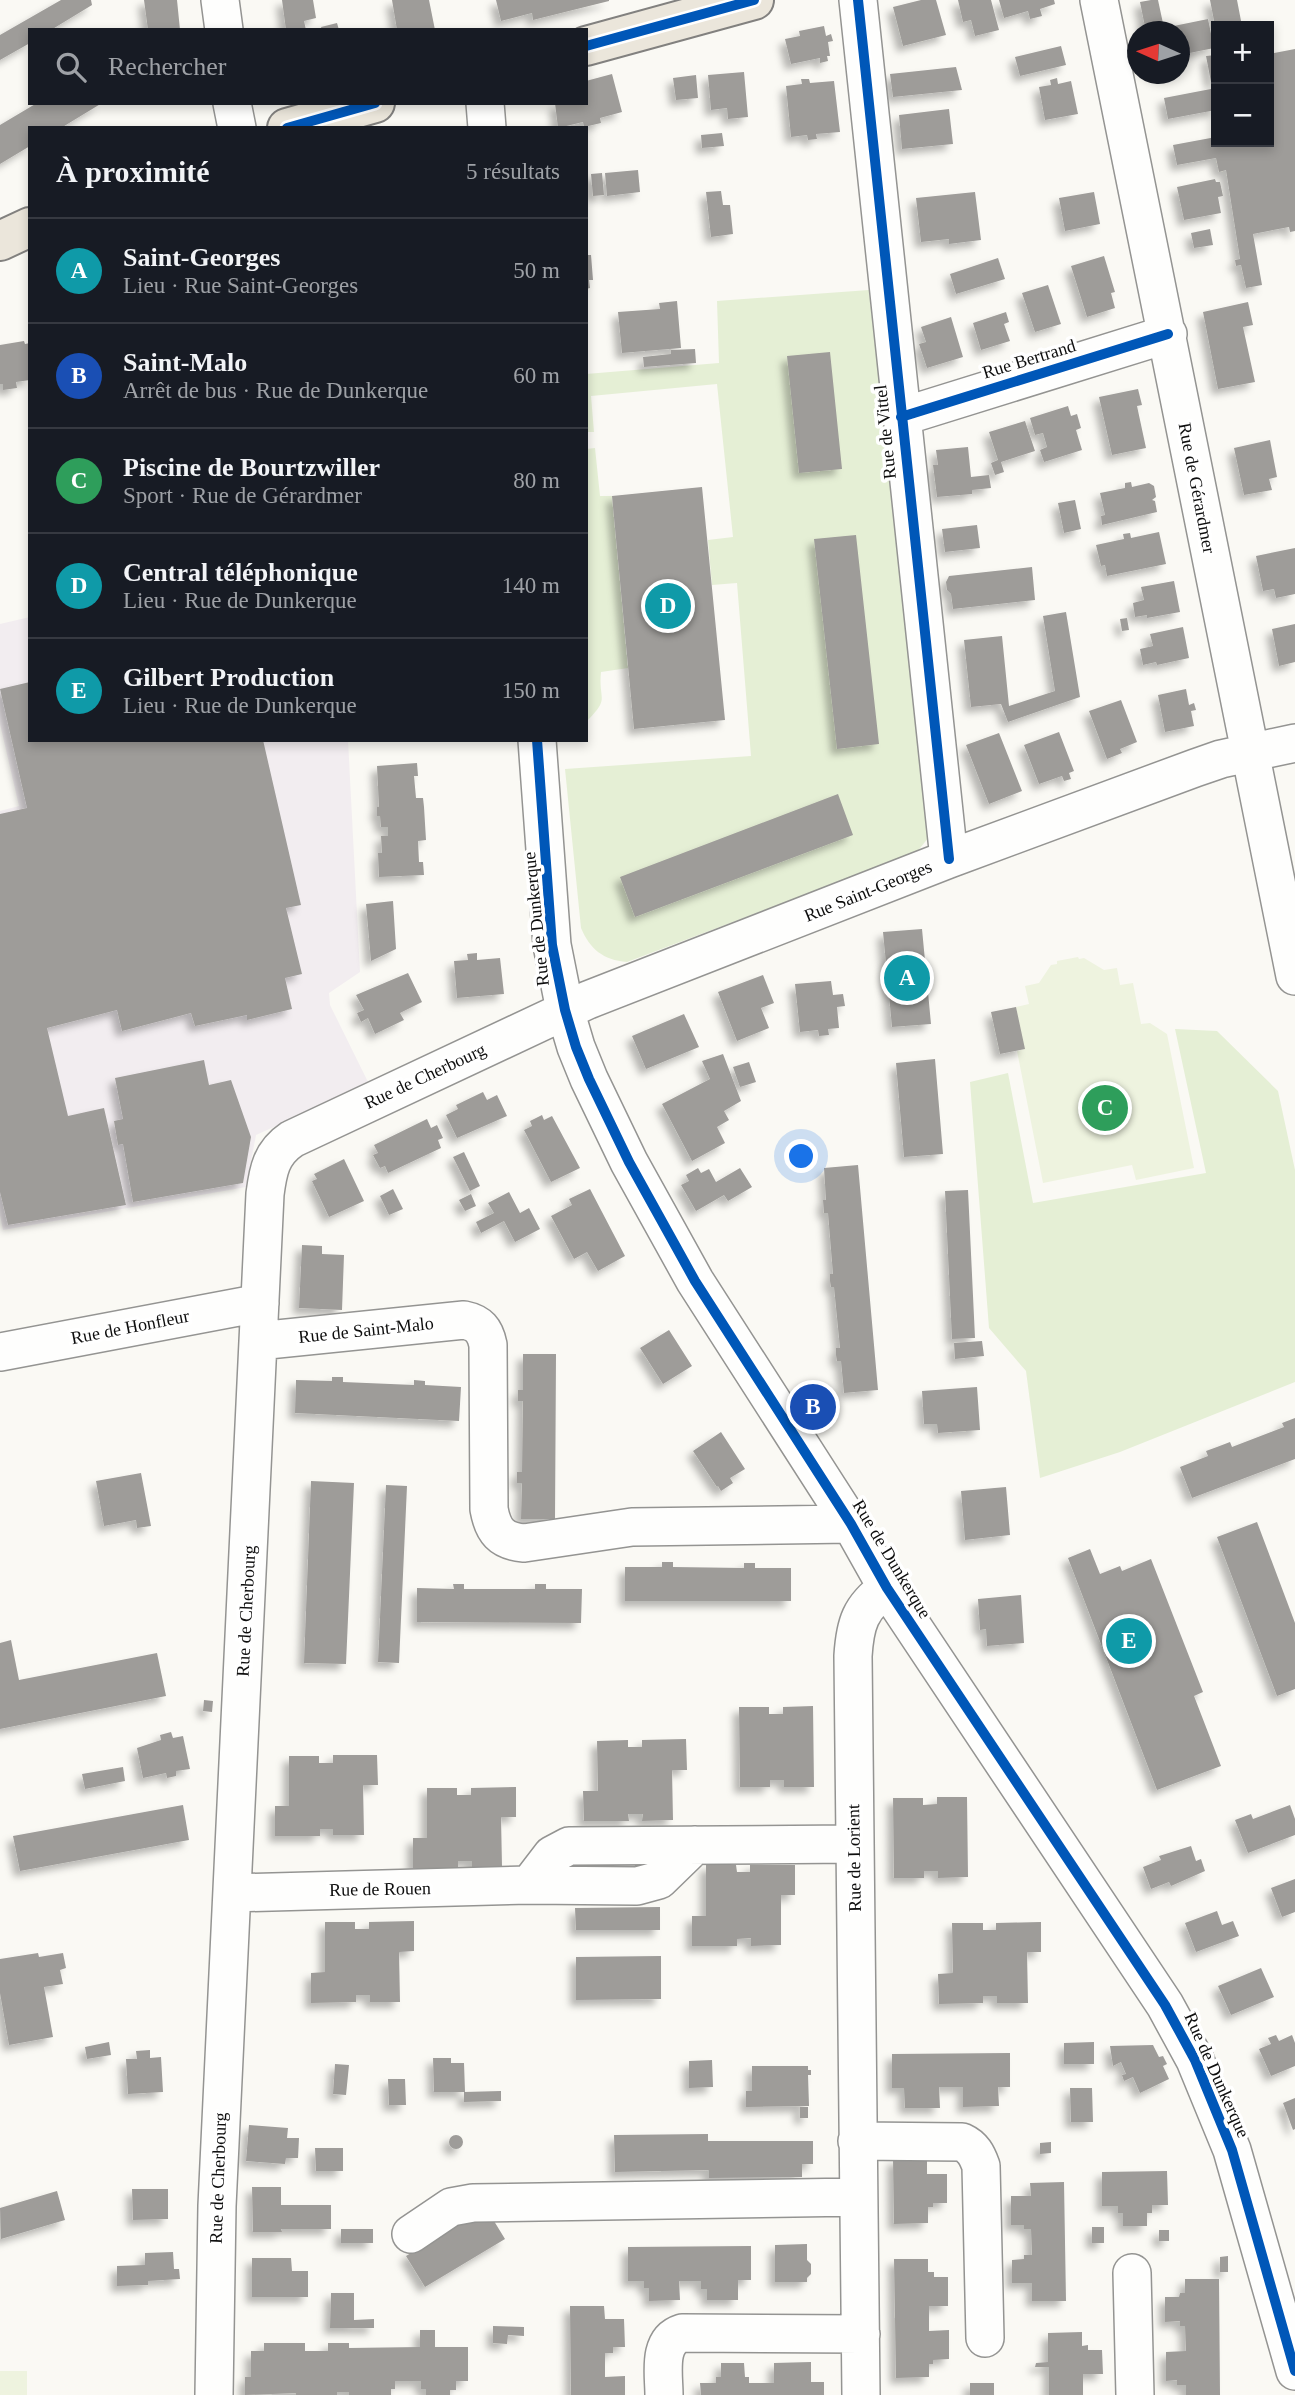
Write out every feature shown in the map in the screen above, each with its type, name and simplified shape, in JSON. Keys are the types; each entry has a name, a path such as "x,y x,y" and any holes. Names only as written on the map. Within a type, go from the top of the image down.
{"main road":[{"path":"588,45 754,0"},
{"path":"294,126 368,105"},
{"path":"0,241 28,228"}],"street":[{"path":"220,0 224,28"},
{"name":"Rue de Vittel","path":"858,0 949,859"},
{"name":"Rue de Gérardmer","path":"1099,0 1295,976"},
{"path":"232,105 237,126"},
{"path":"485,105 487,126"},
{"name":"Rue Bertrand","path":"901,417 1168,334"},
{"name":"Rue de Dunkerque","path":"537,742 552,944 565,1010 576,1047 594,1091 651,1203 708,1302 850,1524 887,1588 1165,2005 1195,2060 1232,2151 1295,2371"},
{"name":"Rue Saint-Georges","path":"565,1010 949,859 1195,768 1221,759 1295,743"},
{"name":"Rue de Cherbourg","path":"214,2395 216,2206 258,1341 267,1176 270,1164 281,1146 292,1139 565,1010"},
{"name":"Rue de Honfleur","path":"0,1352 260,1303"},
{"name":"Rue de Saint-Malo","path":"258,1341 464,1320 474,1322"},
{"name":"Rue de Dunkerque","path":"474,1322 486,1334 488,1345 489,1509 495,1531 509,1541 524,1543 632,1527 850,1524"},
{"name":"Rue de Lorient","path":"861,2395 852,1723 855,1632 866,1608 887,1588"},
{"name":"Rue de Rouen","path":"232,1893 529,1885 552,1855 569,1846 854,1844"},
{"path":"857,2141 962,2142 978,2156 981,2166 985,2338"},
{"path":"411,2234 451,2207 472,2203 858,2197"},
{"path":"1132,2273 1135,2395"},
{"path":"664,2395 665,2346 673,2335 861,2334"}],"shaded area":[{"path":"28,617 28,742 348,742 360,972 329,993 330,1005 369,1084 256,1135 246,1187 3,1230 0,1215 0,811 19,806 0,724 0,624"}],"green space":[{"path":"869,290 929,837 916,853 627,962 611,959 598,952 581,928 565,769 751,756 737,583 712,585 708,540 733,537 717,384 591,396 594,432 588,432 588,374 719,363 717,301"},
{"path":"595,448 600,496 612,496 628,668 601,672 601,703 588,720 588,449"},
{"path":"1078,957 1104,970 1117,968 1120,985 1133,983 1141,1024 1150,1023 1167,1034 1194,1168 1136,1180 1132,1165 1043,1183 1017,1051 1024,1049 1016,1007 1029,1004 1025,986 1039,983 1051,965 1057,964 1057,961"},
{"path":"1175,1029 1217,1031 1278,1091 1295,1170 1295,1382 1120,1452 1040,1478 1026,1371 989,1328 970,1082 1008,1073 1033,1203 1206,1173"},
{"path":"0,2371 27,2371 27,2395 0,2395"}],"building":[{"path":"61,0 91,0 92,5 54,28 28,28 28,44 0,60 0,35"},
{"path":"144,0 177,0 180,28 148,28"},
{"path":"282,0 313,0 316,18 304,21 306,28 286,28"},
{"path":"392,0 429,0 435,28 397,28"},
{"path":"496,0 609,1 533,20 532,13 501,21"},
{"path":"921,0 936,0 946,35 903,46 893,7"},
{"path":"958,0 991,0 999,30 975,36 971,20 963,22"},
{"path":"999,0 1054,0 1055,4 1040,9 1042,16 1030,19 1028,11 1004,18"},
{"path":"1158,0 1162,21 1144,21 1140,2"},
{"path":"1210,0 1237,0 1241,21 1214,21"},
{"path":"1208,19 1211,49 1190,53 1190,23"},
{"path":"337,23 338,28 321,28"},
{"path":"824,26 826,36 831,34 833,41 828,42 828,61 820,63 820,58 791,64 785,39 800,36 799,31"},
{"path":"1061,46 1066,65 1020,76 1015,57"},
{"path":"1295,49 1295,231 1290,232 1289,227 1253,234 1262,285 1246,288 1241,265 1236,266 1235,260 1240,259 1226,170 1219,172 1216,158 1177,165 1173,145 1211,138 1211,147 1274,147 1274,53"},
{"path":"1206,56 1211,56 1211,82"},
{"path":"956,67 962,90 893,97 890,74"},
{"path":"744,72 748,117 728,119 727,108 711,110 708,75"},
{"path":"612,74 622,112 600,118 601,123 588,126 584,126 583,122 558,126 555,105 588,105 588,80"},
{"path":"696,75 698,98 676,100 673,78"},
{"path":"1057,78 1058,84 1071,81 1078,114 1045,120 1039,87 1051,85 1050,80"},
{"path":"801,79 809,79 810,83 834,81 840,132 816,134 817,139 808,140 807,135 791,137 786,86 802,84"},
{"path":"1211,89 1211,111 1168,119 1164,98"},
{"path":"34,105 99,105 64,126 28,126 28,147 0,164 0,125"},
{"path":"949,109 953,144 902,149 899,115"},
{"path":"722,133 724,146 702,148 701,135"},
{"path":"638,170 640,192 607,196 605,173"},
{"path":"602,173 604,195 593,196 591,174"},
{"path":"1215,179 1220,182 1223,196 1218,197 1221,213 1184,220 1177,187"},
{"path":"721,191 723,205 730,205 733,234 711,237 706,192"},
{"path":"975,192 981,240 949,244 949,239 921,242 916,198"},
{"path":"1094,192 1100,224 1065,231 1059,198"},
{"path":"1210,229 1213,245 1194,248 1191,233"},
{"path":"588,255 591,255 593,280 589,280 588,288"},
{"path":"1104,256 1115,292 1111,293 1115,308 1087,317 1071,266"},
{"path":"998,258 1005,279 956,294 950,274"},
{"path":"1048,285 1061,324 1035,332 1022,293"},
{"path":"677,301 681,348 622,353 618,312 660,309 659,303"},
{"path":"1248,302 1253,325 1243,327 1255,382 1218,389 1203,312"},
{"path":"1006,312 1009,322 1004,324 1010,341 981,350 973,323"},
{"path":"951,317 963,357 927,368 919,344 926,342 921,327"},
{"path":"24,341 28,343 28,380 16,382 17,388 3,390 3,384 0,384 0,345"},
{"path":"695,349 696,363 644,367 643,357 671,354 671,350"},
{"path":"830,352 842,469 799,473 787,356"},
{"path":"1138,389 1142,405 1137,406 1146,448 1112,455 1099,397"},
{"path":"1068,406 1071,416 1077,414 1081,428 1076,430 1082,450 1044,462 1040,450 1047,447 1043,433 1035,435 1030,418"},
{"path":"1025,421 1035,451 1001,462 1004,472 995,475 991,463 998,460 989,432"},
{"path":"1270,440 1277,477 1269,479 1272,490 1244,495 1234,448"},
{"path":"968,447 971,477 989,475 991,488 972,490 972,494 937,497 933,465 938,465 936,450"},
{"path":"1131,482 1132,487 1149,483 1154,486 1156,497 1152,500 1155,501 1157,512 1102,525 1101,516 1105,515 1100,493 1125,488 1125,483"},
{"path":"702,487 725,720 634,729 612,496"},
{"path":"1075,500 1081,529 1064,533 1058,503"},
{"path":"977,525 980,548 945,552 942,529"},
{"path":"1159,532 1166,564 1107,576 1105,565 1101,566 1096,545 1124,539 1123,534 1130,533 1131,538"},
{"path":"856,535 879,744 837,749 814,539"},
{"path":"1295,548 1295,594 1276,598 1274,589 1263,591 1256,556"},
{"path":"1032,567 1035,600 953,609 946,582 949,576"},
{"path":"1174,581 1180,612 1147,618 1147,615 1135,617 1133,603 1144,600 1141,587"},
{"path":"1066,612 1080,697 1008,722 1001,704 971,707 964,640 1002,636 1009,706 1055,691 1043,616"},
{"path":"1127,618 1129,630 1122,631 1120,619"},
{"path":"1295,624 1295,662 1279,666 1272,629"},
{"path":"1183,627 1189,658 1157,665 1156,662 1143,665 1140,649 1153,646 1150,634"},
{"path":"28,682 28,742 263,742 301,905 286,908 302,974 285,978 292,1009 247,1020 247,1015 195,1026 191,1013 122,1031 117,1010 47,1028 68,1116 104,1108 126,1205 8,1225 0,1192 0,814 27,808 0,689"},
{"path":"1186,689 1189,705 1194,703 1196,710 1191,711 1194,726 1165,732 1158,695"},
{"path":"1121,700 1137,742 1120,749 1122,753 1107,759 1089,711"},
{"path":"1059,732 1074,771 1069,773 1071,779 1064,781 1062,776 1039,784 1024,745"},
{"path":"999,733 1022,791 989,804 966,745"},
{"path":"417,763 418,776 414,776 416,798 423,798 424,807 426,840 418,841 419,862 423,862 424,875 379,877 378,853 382,853 381,836 388,836 388,827 381,827 380,816 377,816 377,766"},
{"path":"838,794 853,835 635,917 620,877"},
{"path":"393,901 396,949 371,961 366,904"},
{"path":"922,929 931,1024 892,1027 883,932"},
{"path":"477,953 477,960 500,958 504,994 457,998 454,961 468,960 467,954"},
{"path":"408,973 422,1002 400,1013 404,1020 375,1034 368,1018 361,1022 357,1013 364,1010 356,995"},
{"path":"763,975 774,1003 761,1008 769,1028 737,1041 718,992"},
{"path":"831,981 833,995 843,994 845,1006 837,1007 839,1028 828,1029 829,1035 819,1036 818,1030 800,1032 795,984"},
{"path":"1016,1007 1025,1049 1000,1054 991,1012"},
{"path":"684,1014 699,1047 646,1069 632,1036"},
{"path":"723,1054 741,1101 724,1111 729,1120 717,1127 725,1143 692,1161 662,1104 710,1079 702,1061"},
{"path":"935,1059 943,1154 904,1157 896,1063"},
{"path":"204,1060 209,1085 231,1080 251,1137 243,1183 133,1202 123,1144 118,1145 114,1121 123,1119 115,1078"},
{"path":"749,1062 756,1082 740,1087 733,1067"},
{"path":"483,1092 487,1100 497,1095 507,1116 457,1138 446,1115 458,1109 456,1105"},
{"path":"542,1115 544,1120 552,1116 580,1168 551,1182 524,1130 532,1126 530,1121"},
{"path":"427,1119 431,1128 437,1125 443,1138 438,1140 441,1148 388,1173 385,1166 380,1168 373,1155 378,1153 374,1145"},
{"path":"464,1152 480,1186 470,1191 453,1157"},
{"path":"344,1159 364,1201 329,1217 312,1181 317,1179 314,1174"},
{"path":"858,1165 878,1390 844,1393 841,1361 837,1361 836,1355 836,1348 840,1348 834,1287 831,1287 830,1281 830,1274 833,1274 828,1213 824,1213 824,1168"},
{"path":"698,1168 701,1173 709,1169 716,1182 740,1168 752,1187 728,1201 724,1195 696,1211 681,1185 689,1181 686,1175"},
{"path":"393,1189 403,1209 389,1215 380,1196"},
{"path":"590,1189 625,1256 598,1271 587,1252 574,1259 551,1216 572,1205 569,1199"},
{"path":"968,1190 975,1338 952,1339 945,1191"},
{"path":"509,1192 520,1213 529,1208 540,1229 515,1242 504,1221 481,1233 476,1222 494,1213 488,1203"},
{"path":"471,1194 476,1206 465,1211 459,1200"},
{"path":"302,1245 322,1246 322,1254 344,1255 342,1310 299,1308"},
{"path":"669,1330 692,1366 663,1384 640,1348"},
{"path":"982,1341 984,1356 955,1359 954,1343"},
{"path":"523,1354 556,1354 555,1519 521,1519 522,1483 517,1483 517,1472 522,1472 523,1401 518,1401 518,1390 523,1390"},
{"path":"332,1377 343,1377 343,1382 414,1385 414,1380 425,1381 425,1385 461,1387 459,1421 295,1413 296,1380 332,1381"},
{"path":"977,1387 980,1430 938,1433 937,1424 924,1424 922,1391"},
{"path":"1295,1418 1295,1459 1192,1498 1180,1467 1208,1456 1206,1451 1230,1442 1232,1447 1284,1427 1282,1423"},
{"path":"721,1432 745,1469 730,1478 733,1483 721,1491 693,1451"},
{"path":"141,1473 151,1526 137,1528 136,1520 104,1526 96,1481"},
{"path":"311,1481 354,1483 346,1664 304,1663"},
{"path":"386,1485 407,1486 399,1663 378,1662"},
{"path":"1006,1487 1010,1535 965,1540 961,1491"},
{"path":"1257,1522 1295,1623 1295,1689 1277,1696 1217,1537"},
{"path":"1090,1549 1100,1574 1120,1566 1122,1571 1151,1559 1203,1692 1194,1696 1221,1766 1157,1790 1068,1558"},
{"path":"662,1562 673,1562 673,1567 744,1568 744,1563 755,1563 755,1568 791,1568 791,1601 625,1601 625,1567 662,1567"},
{"path":"453,1584 464,1584 464,1589 535,1589 535,1584 546,1584 546,1589 582,1589 581,1623 417,1622 417,1588 454,1589"},
{"path":"1021,1595 1024,1643 987,1646 986,1629 980,1630 978,1599"},
{"path":"11,1640 19,1680 157,1653 166,1696 0,1729 0,1643"},
{"path":"204,1700 213,1701 212,1712 203,1711"},
{"path":"813,1706 814,1787 784,1787 784,1780 770,1780 770,1787 740,1787 739,1707 769,1707 769,1714 783,1714 783,1707"},
{"path":"171,1732 173,1738 183,1736 190,1769 176,1771 176,1776 167,1778 166,1773 143,1778 137,1748 161,1740 160,1735"},
{"path":"686,1739 687,1770 672,1770 673,1820 642,1821 643,1814 628,1814 629,1821 584,1821 583,1791 598,1791 597,1741 628,1740 628,1747 642,1747 642,1740"},
{"path":"333,1755 377,1755 378,1785 363,1785 364,1835 333,1835 333,1829 320,1829 320,1836 275,1836 275,1806 289,1806 289,1756 319,1756 319,1763 333,1763"},
{"path":"123,1767 125,1781 85,1789 82,1774"},
{"path":"516,1787 516,1817 501,1817 502,1867 472,1868 472,1861 458,1861 458,1868 413,1868 413,1838 427,1838 427,1788 457,1788 457,1795 471,1795 471,1788"},
{"path":"937,1797 967,1797 968,1877 938,1878 938,1871 924,1871 924,1878 894,1878 893,1798 923,1798 923,1805 937,1804"},
{"path":"183,1805 189,1840 20,1871 13,1836"},
{"path":"1290,1805 1295,1819 1295,1835 1248,1853 1235,1820 1251,1814 1253,1819"},
{"path":"1191,1846 1196,1861 1201,1859 1205,1871 1171,1886 1169,1882 1151,1889 1143,1867 1161,1860 1159,1856"},
{"path":"706,1865 736,1865 737,1872 750,1872 750,1865 795,1865 795,1895 781,1895 781,1945 751,1946 751,1938 737,1939 737,1946 692,1946 692,1916 706,1916"},
{"path":"1295,1879 1295,1912 1282,1917 1271,1888"},
{"path":"660,1907 660,1930 576,1930 575,1908"},
{"path":"1217,1911 1222,1925 1233,1921 1239,1936 1196,1952 1185,1923"},
{"path":"414,1921 414,1951 399,1952 400,2002 370,2002 370,1995 356,1995 356,2002 311,2003 311,1973 325,1972 325,1922 355,1922 355,1929 369,1929 369,1922"},
{"path":"1041,1922 1041,1952 1027,1952 1028,2003 997,2003 997,1996 983,1996 983,2003 939,2004 938,1974 953,1973 952,1923 983,1923 983,1930 996,1930 996,1923"},
{"path":"38,1953 39,1957 63,1953 66,1968 60,1970 63,1984 44,1987 53,2037 9,2045 0,1993 0,1959"},
{"path":"661,1956 661,1999 576,2000 576,1957"},
{"path":"1261,1968 1274,1997 1231,2015 1218,1986"},
{"path":"1276,2035 1279,2041 1292,2035 1295,2043 1295,2066 1271,2076 1259,2049 1271,2044 1268,2038"},
{"path":"109,2042 111,2055 87,2059 85,2047"},
{"path":"1094,2042 1094,2064 1064,2064 1064,2043"},
{"path":"1153,2045 1159,2057 1163,2056 1167,2064 1163,2066 1169,2079 1140,2093 1133,2077 1124,2081 1122,2075 1126,2074 1121,2062 1113,2066 1110,2046"},
{"path":"150,2050 150,2058 161,2057 163,2092 128,2094 126,2059 137,2059 136,2051"},
{"path":"1010,2053 1010,2087 998,2087 999,2106 963,2107 963,2087 939,2087 940,2108 905,2108 904,2088 892,2088 892,2054"},
{"path":"433,2058 451,2058 451,2063 464,2063 465,2092 434,2092"},
{"path":"712,2060 713,2087 689,2088 689,2061"},
{"path":"335,2064 349,2065 346,2095 333,2094"},
{"path":"752,2066 808,2066 808,2070 811,2070 811,2075 808,2075 809,2106 746,2107 746,2091 752,2091"},
{"path":"388,2079 405,2079 406,2105 389,2105"},
{"path":"1070,2088 1092,2088 1093,2122 1071,2122"},
{"path":"501,2091 501,2101 464,2102 464,2092"},
{"path":"1295,2098 1295,2129 1293,2130 1283,2103"},
{"path":"800,2107 808,2107 808,2118 800,2118"},
{"path":"249,2125 288,2128 287,2138 299,2138 298,2158 286,2158 285,2164 246,2161"},
{"path":"708,2134 708,2141 813,2141 813,2164 802,2164 802,2177 709,2178 709,2170 615,2172 614,2135"},
{"path":"456,2135 461,2137 461,2147 456,2149 451,2147 449,2142 451,2137"},
{"path":"1051,2142 1051,2153 1040,2154 1040,2143"},
{"path":"315,2148 343,2148 343,2171 316,2171"},
{"path":"893,2159 927,2159 927,2174 947,2174 947,2203 933,2203 933,2207 928,2207 928,2223 894,2224"},
{"path":"1167,2171 1168,2205 1152,2205 1152,2213 1147,2213 1147,2226 1123,2226 1123,2213 1118,2213 1118,2206 1102,2206 1102,2172"},
{"path":"1064,2182 1066,2301 1032,2301 1032,2283 1012,2283 1012,2260 1032,2255 1031,2229 1024,2229 1024,2225 1011,2225 1011,2196 1031,2196 1030,2183"},
{"path":"252,2187 281,2187 281,2205 331,2205 331,2229 253,2232"},
{"path":"132,2189 168,2189 168,2219 133,2220"},
{"path":"57,2191 65,2220 1,2239 0,2208"},
{"path":"486,2208 505,2239 425,2287 406,2256"},
{"path":"1092,2227 1104,2227 1104,2243 1092,2243"},
{"path":"341,2229 373,2229 373,2243 341,2243"},
{"path":"1159,2230 1169,2230 1169,2241 1159,2241"},
{"path":"807,2244 807,2260 811,2264 811,2274 807,2282 775,2282 775,2245"},
{"path":"751,2246 751,2280 738,2280 738,2300 707,2300 707,2289 701,2289 701,2281 679,2281 680,2300 649,2301 649,2288 644,2288 644,2281 628,2281 628,2247"},
{"path":"173,2252 174,2269 179,2269 180,2279 148,2281 148,2285 117,2286 117,2266 145,2265 145,2253"},
{"path":"1228,2256 1228,2272 1220,2272 1220,2257"},
{"path":"252,2258 291,2258 292,2271 308,2271 308,2297 252,2297"},
{"path":"894,2259 928,2259 928,2272 934,2272 934,2277 948,2277 948,2306 929,2306 929,2331 949,2330 949,2359 933,2360 933,2364 929,2364 929,2377 896,2378"},
{"path":"1185,2279 1219,2279 1220,2395 1186,2395 1186,2385 1177,2385 1177,2380 1166,2381 1166,2352 1186,2351 1185,2326 1180,2326 1180,2321 1165,2322 1165,2297 1179,2297 1180,2293 1185,2293"},
{"path":"331,2293 354,2293 354,2320 374,2319 374,2328 330,2328"},
{"path":"570,2306 604,2306 605,2319 624,2319 625,2347 613,2347 613,2353 605,2353 605,2377 625,2376 625,2395 571,2395"},
{"path":"493,2326 524,2327 524,2336 508,2335 507,2344 493,2343"},
{"path":"420,2330 435,2330 435,2347 468,2347 468,2381 456,2381 456,2390 450,2390 450,2395 426,2395 426,2389 421,2389 421,2381 395,2381 395,2389 391,2389 391,2395 349,2395 349,2392 337,2392 337,2395 245,2395 245,2377 251,2377 251,2351 264,2351 264,2343 305,2343 305,2351 328,2351 328,2343 349,2343 349,2348 420,2347"},
{"path":"1082,2332 1082,2346 1088,2345 1088,2350 1102,2350 1103,2374 1083,2374 1083,2395 1049,2395 1049,2367 1035,2367 1036,2363 1048,2362 1048,2333"},
{"path":"811,2362 811,2382 824,2382 824,2395 701,2395 700,2383 716,2383 716,2377 721,2377 721,2363 744,2363 745,2377 749,2377 749,2383 774,2383 774,2363"},
{"path":"970,2383 994,2383 994,2395 970,2395"}],"cycle path":[{"path":"588,45 754,0"},
{"path":"858,0 949,859"},
{"path":"294,126 368,105"},
{"path":"901,417 1168,334"},
{"path":"537,742 552,945 565,1010 589,1079 629,1162 695,1281 851,1524 887,1588 1165,2005 1195,2060 1232,2150 1295,2371"}],"place":[{"name":"Central téléphonique","path":"668,606"},
{"name":"Saint-Georges","path":"907,978"},
{"name":"Piscine de Bourtzwiller","path":"1105,1108"},
{"name":"Saint-Malo","path":"813,1407"},
{"name":"Gilbert Production","path":"1129,1641"}]}
